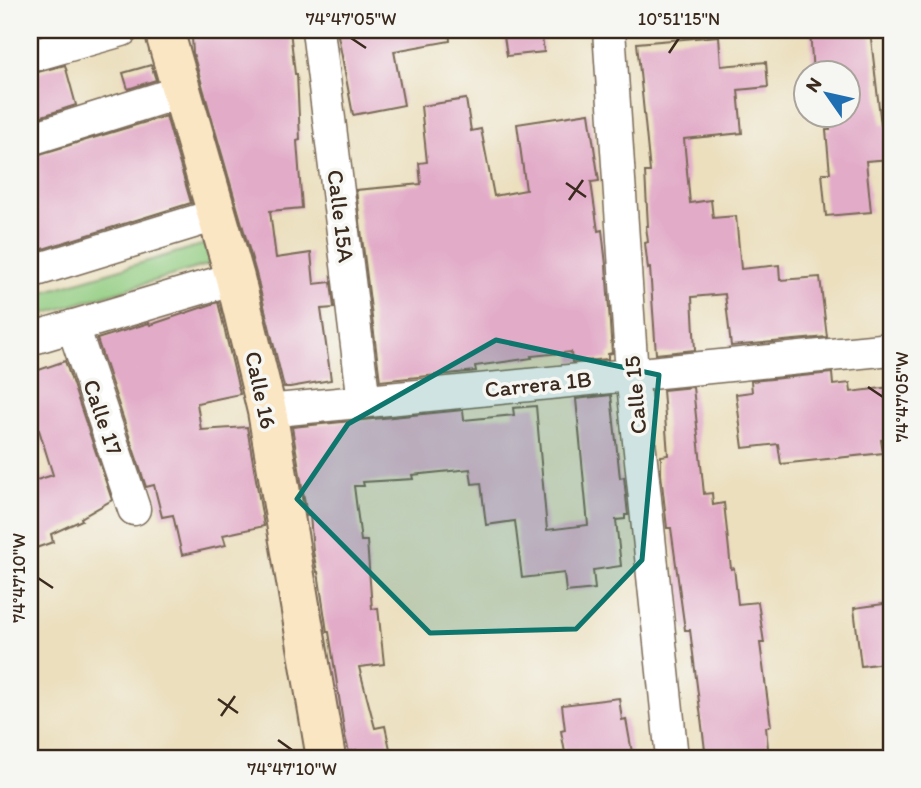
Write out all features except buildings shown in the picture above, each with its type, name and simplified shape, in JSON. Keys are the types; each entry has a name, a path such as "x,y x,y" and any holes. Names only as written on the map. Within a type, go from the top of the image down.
{"street":[{"path":"30,56 122,30"},
{"name":"Calle 16","path":"164,30 235,278 267,411 326,758"},
{"name":"Calle 15A","path":"318,30 365,402"},
{"name":"Calle 15","path":"609,30 632,374 672,758"},
{"path":"30,139 183,91"},
{"path":"30,272 216,215"},
{"path":"30,339 235,278"},
{"name":"Calle 17","path":"73,326 134,509"},
{"name":"Carrera 1B","path":"267,411 891,349"}],"highlighted area":[{"path":"496,340 659,375 642,560 576,629 430,633 297,499 348,424"}],"green space":[{"path":"205,244 210,264 30,318 30,296"}]}
